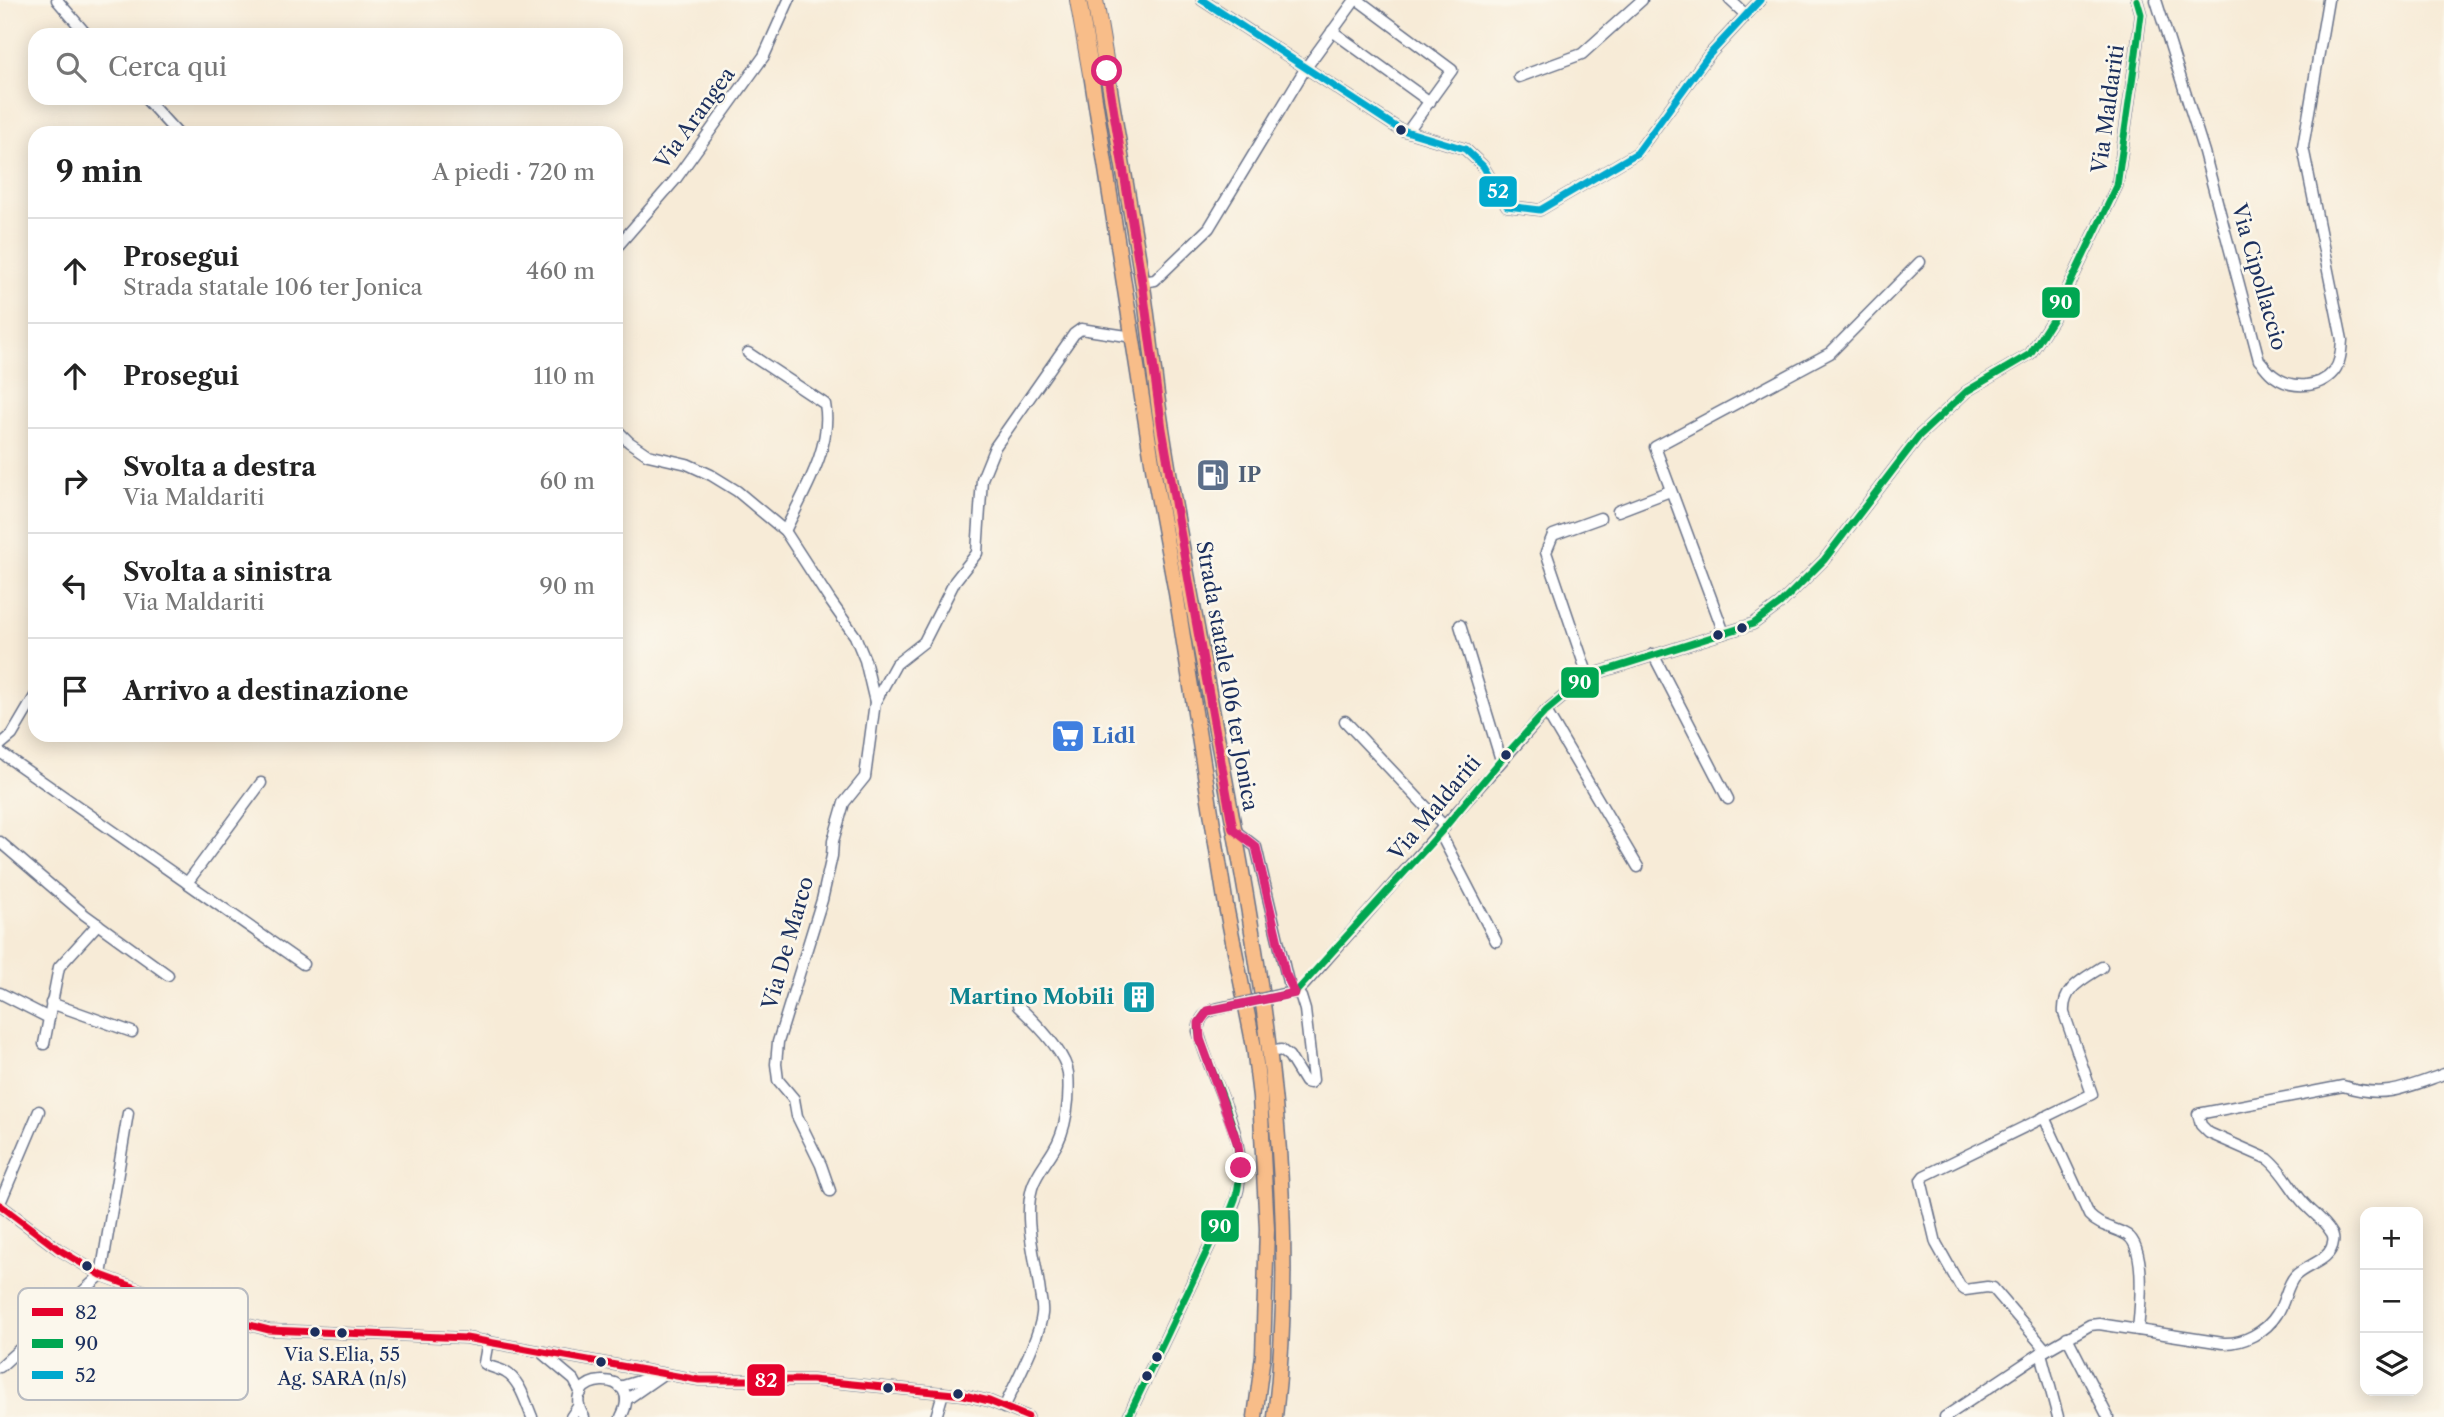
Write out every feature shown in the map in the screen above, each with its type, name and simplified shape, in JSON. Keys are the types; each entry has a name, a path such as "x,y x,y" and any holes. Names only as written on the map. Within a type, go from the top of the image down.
{"highway":[{"path":"1078,0 1099,72"},
{"path":"1095,0 1099,72"}],"main road":[{"name":"Strada statale 106 ter Jonica","path":"1099,72 1142,282 1162,429 1270,1052 1283,1228 1282,1356 1275,1417"},
{"name":"Strada statale 106 ter Jonica","path":"1099,72 1133,337 1154,474 1176,593 1226,906 1254,1047 1260,1097 1267,1229 1262,1355 1255,1417"}],"street":[{"path":"57,0 81,28"},
{"name":"Via Arangea","path":"623,240 675,180 764,56 789,0"},
{"path":"1202,0 1399,129 1465,149 1483,166 1507,206 1540,210 1637,153 1708,56 1760,0"},
{"path":"1142,282 1154,280 1209,228 1305,69 1356,0 1452,70 1408,131"},
{"path":"1519,77 1582,54 1642,0"},
{"path":"1730,0 1746,15"},
{"name":"Via Maldariti","path":"1289,994 1442,830 1546,711 1588,676 1653,653 1753,624 1780,604 1824,561 1919,436 1967,391 2030,354 2054,317 2088,241 2117,186 2141,14 2137,0"},
{"name":"Via Cipollaccio","path":"2156,0 2204,152 2259,360 2271,375 2286,383 2302,386 2319,382 2334,371 2341,356 2342,340 2303,147 2328,0"},
{"path":"1332,31 1430,102"},
{"path":"151,105 171,126"},
{"path":"1724,633 1655,447 1830,353 1920,262"},
{"path":"875,702 896,663 924,642 949,590 977,553 982,479 995,447 1074,334 1081,328 1133,337"},
{"path":"748,352 825,404 827,417 822,450 785,531"},
{"path":"623,435 648,455 687,464 720,480 785,531 828,600 855,636 865,660 875,702"},
{"path":"1618,511 1670,491"},
{"path":"1588,676 1546,552 1553,535 1600,518"},
{"path":"1460,625 1501,760"},
{"path":"1653,653 1728,799"},
{"name":"Via De Marco","path":"830,1191 821,1165 797,1116 794,1099 778,1080 776,1064 779,1042 822,900 833,841 844,803 865,777 875,702"},
{"path":"0,745 12,735 28,708"},
{"path":"1546,711 1638,867"},
{"path":"1345,721 1442,830 1496,941"},
{"path":"0,752 303,964"},
{"path":"187,883 261,783"},
{"path":"1233,829 1256,847 1289,994"},
{"path":"0,842 98,924 168,975"},
{"path":"44,1044 59,967 98,924"},
{"path":"2058,1417 2043,1351 1993,1288 1987,1286 1965,1290 1960,1286 1936,1243 1921,1180 1924,1176 2092,1094 2063,1003 2068,991 2102,967"},
{"path":"0,993 49,1018"},
{"path":"1128,1417 1217,1230 1232,1208 1238,1189 1241,1168 1238,1145 1198,1031 1202,1016 1208,1011 1289,994 1301,997 1313,1080 1310,1083 1305,1082 1289,1056 1281,1050 1270,1052"},
{"path":"51,1003 132,1032"},
{"path":"1004,1408 1042,1314 1029,1218 1032,1188 1042,1166 1055,1148 1068,1093 1068,1070 1063,1060 1041,1027 1018,1006"},
{"path":"1945,1417 2043,1351 2090,1325 2099,1324 2223,1343 2247,1340 2268,1325 2277,1314 2292,1280 2301,1270 2325,1257 2331,1251 2334,1239 2332,1232 2301,1200 2274,1164 2209,1133 2201,1125 2198,1114 2343,1086 2384,1093 2407,1088 2444,1074"},
{"path":"38,1111 0,1204 58,1250 101,1275 136,1288"},
{"path":"87,1288 101,1275 128,1113"},
{"path":"2044,1117 2089,1215 2101,1226 2126,1235 2135,1246 2142,1281 2138,1330"},
{"path":"248,1325 269,1331 466,1338 699,1380 812,1380 964,1395 1028,1417"},
{"path":"2067,1337 2108,1417"},
{"path":"488,1341 484,1363 505,1371 514,1378 532,1417"},
{"path":"0,1367 18,1351"},
{"path":"541,1352 574,1380 590,1383 606,1380 620,1387 626,1400 621,1417"},
{"path":"620,1387 662,1375"},
{"path":"626,1400 662,1375"},
{"path":"574,1380 584,1417"},
{"path":"571,1417 590,1383"},
{"path":"936,1417 943,1393"}],"transit line":[{"name":"52","path":"1202,0 1399,129 1465,149 1483,166 1507,206 1540,210 1637,153 1708,56 1760,0"},
{"name":"90","path":"1128,1417 1217,1230 1231,1210 1238,1187 1240,1166 1237,1144 1200,1039 1199,1027 1203,1017 1208,1011 1295,993 1546,711 1588,676 1753,624 1780,604 1824,560 1919,436 1967,391 2030,354 2054,317 2117,186 2141,14 2137,0"},
{"name":"82","path":"0,1205 58,1249 101,1275 136,1288"},
{"name":"82","path":"248,1325 269,1330 466,1338 699,1380 812,1380 964,1395 989,1401 1028,1417"}],"place":[{"name":"IP","path":"1213,475"},
{"name":"Lidl","path":"1068,736"},
{"name":"Martino Mobili","path":"1139,997"},
{"name":"Via S.Elia, 55 Ag. SARA (n/s)","path":"342,1333"}],"route":[{"path":"1107,71 1142,282 1162,429 1233,829 1256,847 1285,973 1295,993 1208,1011 1199,1023 1200,1039 1238,1145 1241,1168"}]}
